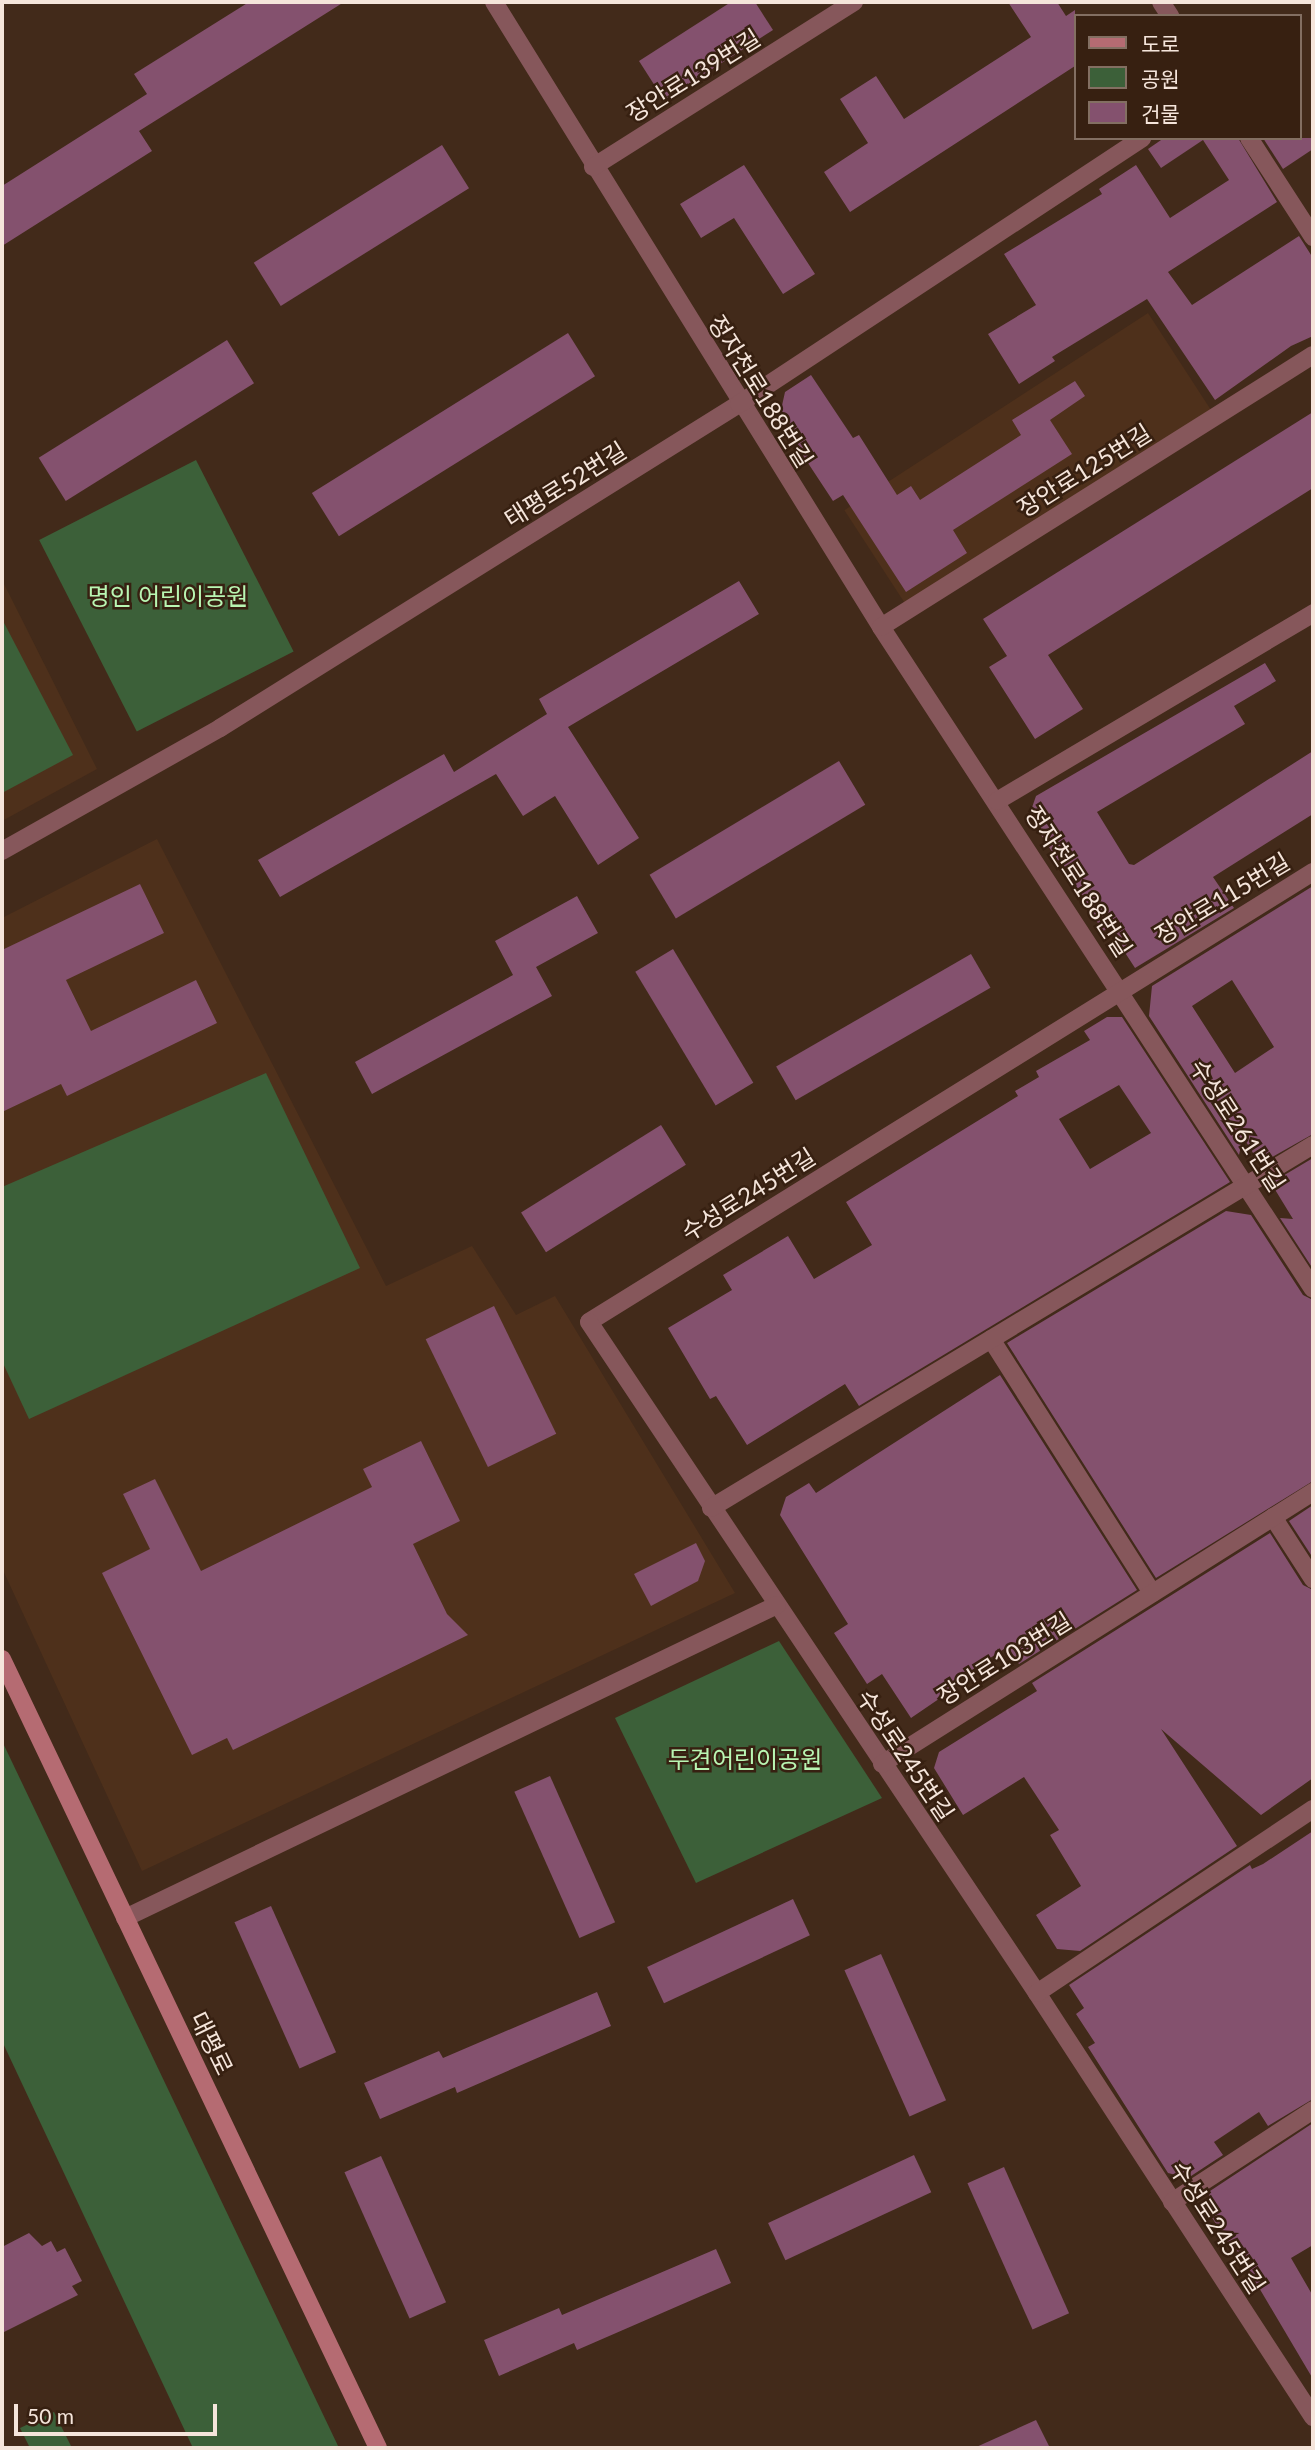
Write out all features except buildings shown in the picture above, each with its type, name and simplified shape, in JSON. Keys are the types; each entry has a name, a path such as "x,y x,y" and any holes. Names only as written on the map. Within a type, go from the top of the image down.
{"street":[{"name":"정자천로188번길","path":"494,2 739,404 881,627 1121,989"},
{"name":"장안로139번길","path":"593,167 854,2"},
{"name":"태평로52번길","path":"2,851 220,728 739,404 1139,140"},
{"path":"1250,140 1313,237"},
{"name":"장안로125번길","path":"881,627 1313,355"},
{"name":"정자천로188번길","path":"997,800 1313,612"},
{"name":"장안로115번길","path":"1121,989 1313,872"},
{"name":"수성로261번길","path":"1121,989 1313,1289"},
{"name":"수성로245번길","path":"1121,989 589,1322 1037,1993 1313,2417"},
{"path":"711,1508 1313,1144"},
{"path":"991,1339 1152,1593"},
{"name":"장안로103번길","path":"882,1764 1313,1492"},
{"path":"1273,1517 1313,1579"},
{"path":"125,1919 777,1605"},
{"name":"대평로","path":"2,1659 378,2448"},
{"path":"1037,1993 1313,1809"},
{"path":"1172,2202 1313,2110"}],"shaded area":[{"path":"1148,313 1211,409 907,607 844,510"},
{"path":"2,580 97,769 2,821"},
{"path":"157,839 386,1286 472,1246 516,1315 555,1296 735,1593 142,1871 2,1568 2,918"}],"green space":[{"name":"명인 어린이공원","path":"196,460 294,652 137,731 39,540"},
{"path":"2,619 73,755 2,793"},
{"path":"266,1073 360,1268 29,1419 2,1361 2,1187"},
{"name":"두견어린이공원","path":"779,1641 882,1798 696,1883 615,1718"},
{"path":"2,1741 339,2448 193,2448 2,2041"},
{"path":"54,2412 72,2448 30,2448 20,2428"}]}
